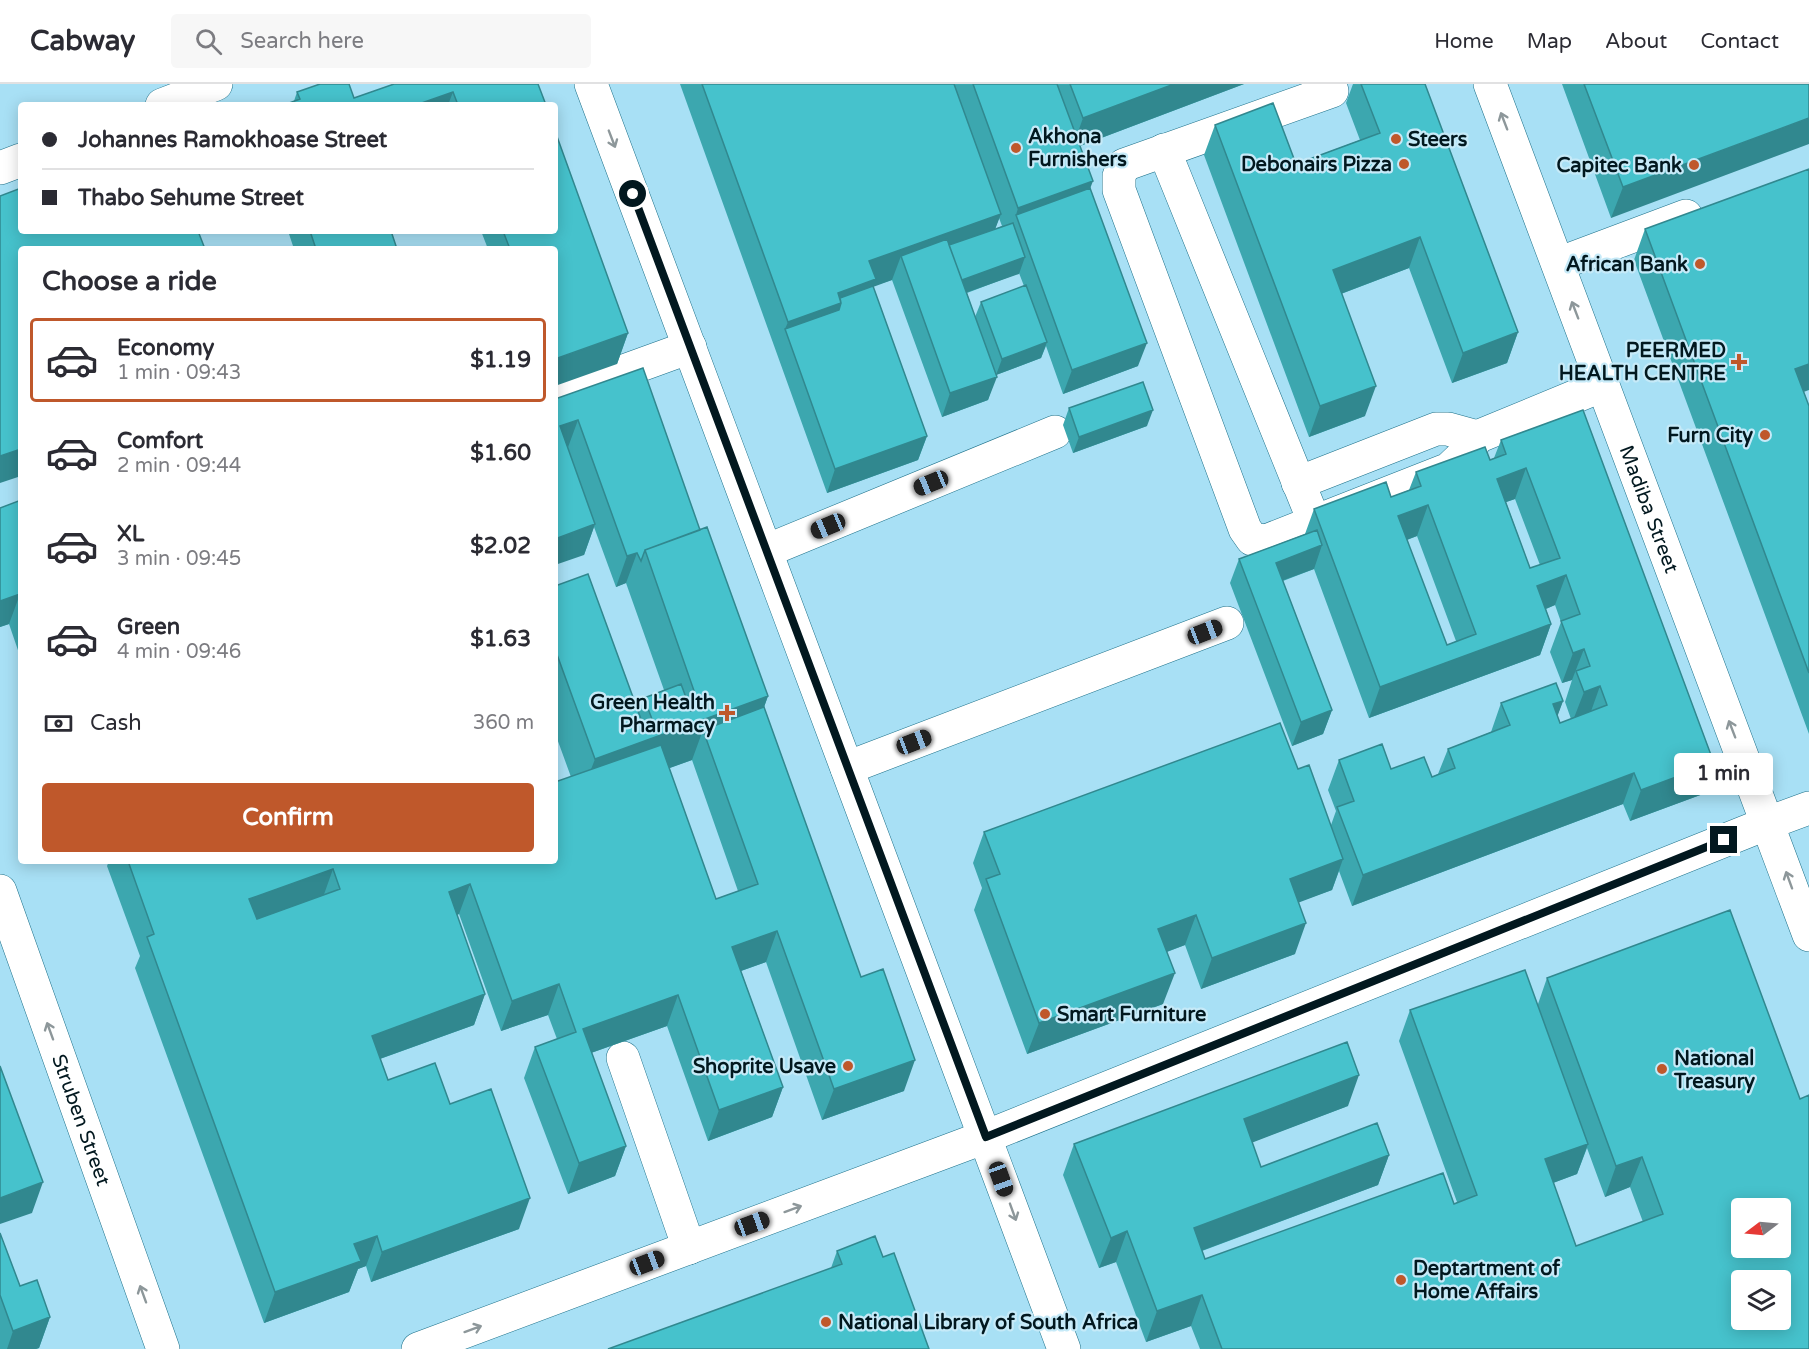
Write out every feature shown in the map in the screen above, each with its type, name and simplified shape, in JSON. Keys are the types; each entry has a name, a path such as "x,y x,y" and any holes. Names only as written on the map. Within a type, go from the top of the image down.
{"main road":[{"path":"170,102 216,84"},
{"path":"591,84 1064,1349"},
{"name":"Madiba Street","path":"1490,84 1809,935"},
{"path":"1332,91 1124,165 1119,176 1119,190 1245,528 1252,539 1266,541 1449,469 1470,449 1477,437 1603,385"},
{"path":"1164,150 1314,522"},
{"path":"0,168 18,161"},
{"path":"1558,264 1711,207"},
{"path":"558,395 690,347"},
{"path":"1298,483 1436,429 1448,429 1477,437"},
{"path":"766,551 1055,432"},
{"path":"847,768 1227,623"},
{"path":"418,1349 986,1137 1809,808"},
{"name":"Struben Street","path":"0,891 163,1349"},
{"path":"623,1058 689,1248"}],"building":[{"path":"320,84 349,84 354,98 394,84 538,84 545,102 457,102 453,92 425,102 292,102 300,99 297,92"},
{"path":"702,84 954,84 1001,214 869,261 876,279 838,293 841,303 788,322"},
{"path":"973,84 1057,84 1093,181 1018,208"},
{"path":"1070,84 1174,84 1083,118"},
{"path":"1361,84 1425,84 1518,332 1463,353 1420,237 1333,270 1376,386 1320,406 1215,125 1273,103 1296,164 1380,133"},
{"path":"1584,84 1809,84 1809,118 1623,187"},
{"path":"558,139 628,333 558,358 558,246 509,246 504,234 558,234"},
{"path":"1809,169 1809,364 1795,369 1809,406 1809,673 1645,229"},
{"path":"1090,188 1147,343 1072,370 1016,215"},
{"path":"18,189 18,234 199,234 204,246 18,246 18,450 0,456 0,196"},
{"path":"1013,223 1025,257 962,280 949,245"},
{"path":"311,234 392,234 396,246 315,246"},
{"path":"947,239 997,377 950,393 901,256"},
{"path":"1026,285 1047,342 1002,359 981,302"},
{"path":"873,286 927,436 835,469 785,329 839,310 840,298"},
{"path":"643,368 700,530 645,550 641,561 637,553 627,556 578,420 560,426 595,524 558,538 558,398"},
{"path":"1143,382 1153,410 1079,437 1069,408"},
{"path":"1583,410 1714,763 1641,790 1634,773 1363,875 1337,807 1354,801 1339,760 1382,744 1391,769 1424,757 1432,777 1455,768 1448,749 1510,725 1501,703 1556,683 1563,701 1553,704 1560,723 1607,705 1600,686 1584,692 1576,671 1590,666 1584,649 1573,653 1561,621 1580,614 1566,575 1537,586 1551,624 1380,687 1314,509 1386,482 1391,497 1421,486 1416,472 1485,447 1490,460 1506,454 1501,440","holes":["1526,468 1560,558 1530,568 1497,479","1428,505 1476,634 1447,645 1398,516"]},
{"path":"18,501 18,595 0,601 0,508"},
{"path":"707,527 768,696 595,759 558,657 558,585 588,574 645,730 655,727 644,698 681,684 691,711 700,708 645,550"},
{"path":"1317,530 1322,545 1276,563 1332,710 1301,722 1239,559"},
{"path":"764,707 861,977 883,969 915,1060 834,1089 777,931 732,947 783,1087 719,1110 678,995 583,1029 626,1146 579,1163 535,1047 576,1032 559,984 512,1001 470,884 449,892 485,994 372,1036 388,1080 435,1063 450,1104 491,1089 530,1198 382,1252 377,1236 354,1244 361,1261 275,1292 147,937 154,934 129,864 558,864 558,781 661,745 716,899 758,884 703,730","holes":["333,869 340,889 257,919 249,899"]},
{"path":"1280,723 1298,769 1309,765 1343,859 1290,879 1306,923 1212,958 1196,915 1158,929 1175,973 1039,1023 986,879 1000,874 984,832"},
{"path":"1730,910 1800,1099 1809,1095 1809,1349 1222,1349 1202,1295 1157,1311 1127,1231 1111,1238 1074,1144 1347,1042 1359,1075 1244,1119 1261,1167 1377,1123 1389,1155 1194,1228 1205,1259 1443,1173 1454,1204 1477,1195 1410,1010 1525,970 1588,1144 1545,1159 1576,1246 1663,1214 1642,1157 1616,1166 1547,978"},
{"path":"0,1066 43,1182 0,1198"},
{"path":"0,1233 20,1286 37,1280 50,1317 13,1331 0,1295"},
{"path":"875,1236 883,1257 894,1253 929,1349 608,1349 842,1264 837,1251"}],"place":[{"name":"Steers","path":"1396,139"},
{"name":"Akhona Furnishers","path":"1016,148"},
{"name":"Debonairs Pizza","path":"1404,164"},
{"name":"Capitec Bank","path":"1694,165"},
{"name":"African Bank","path":"1700,264"},
{"name":"PEERMED HEALTH CENTRE","path":"1739,362"},
{"name":"Furn City","path":"1765,435"},
{"name":"Green Health Pharmacy","path":"727,713"},
{"name":"Smart Furniture","path":"1045,1014"},
{"name":"Shoprite Usave","path":"848,1066"},
{"name":"National Treasury","path":"1662,1069"},
{"name":"Deptartment of Home Affairs","path":"1401,1280"},
{"name":"National Library of South Africa","path":"826,1322"}],"route":[{"path":"633,194 986,1137 1724,840"}]}
